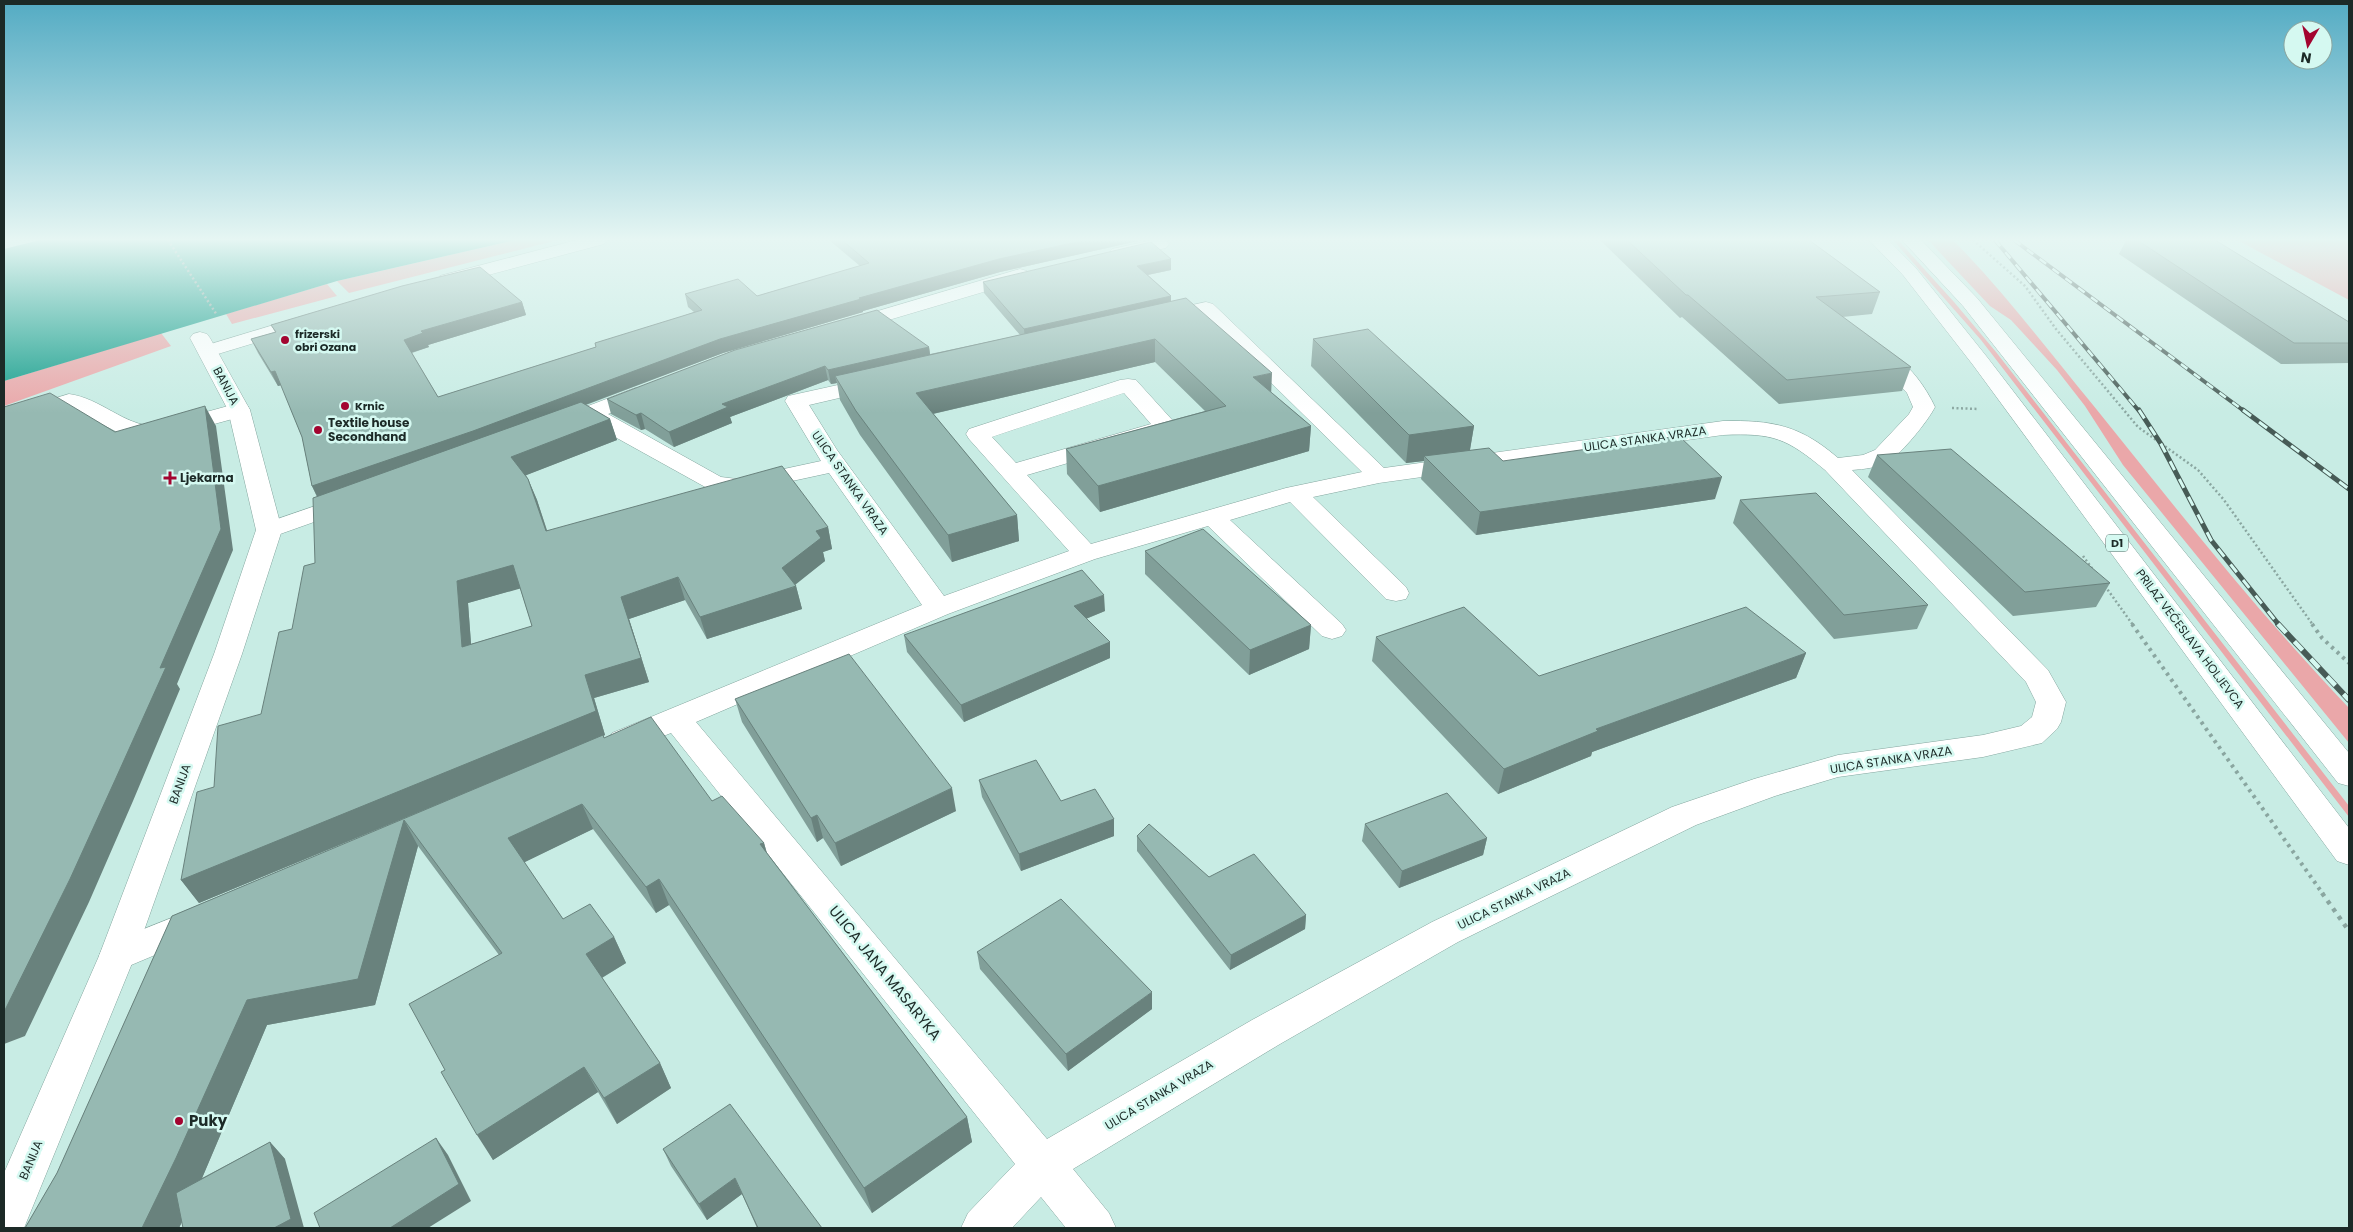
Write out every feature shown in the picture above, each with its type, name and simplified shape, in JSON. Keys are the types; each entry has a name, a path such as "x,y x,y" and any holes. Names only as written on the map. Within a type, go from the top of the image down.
{"main road":[{"path":"826,332 944,297"},
{"name":"PRILAZ VEĆESLAVA HOLJEVCA","path":"1930,297 1980,361 2349,852"},
{"path":"1966,297 2349,775"},
{"path":"1138,323 1206,308 1379,476"},
{"name":"BANIJA","path":"4,1223 117,956 228,654 269,530 239,410 204,345 326,316"},
{"path":"1833,465 1868,462 1883,455 1919,417 1924,407 1917,391 1887,360"},
{"name":"ULICA STANKA VRAZA","path":"898,377 796,401 835,465 938,608 1086,554 1295,493 1379,476 1702,431 1738,428 1769,430 1789,435 1807,443 1833,465 2038,677 2051,702 2046,722 2031,735 1983,746 1838,766 1765,787 1684,816 1445,932 1266,1032 1042,1165 983,1228"},
{"path":"1012,472 1166,427 1128,385 977,434 1086,554"},
{"path":"543,431 657,388"},
{"path":"4,421 69,401 79,402 136,433 156,433 239,410"},
{"path":"589,413 715,483 737,486 835,465"},
{"path":"1295,493 1396,593"},
{"path":"269,530 369,494"},
{"path":"1212,517 1332,630"},
{"path":"594,754 938,608"},
{"name":"ULICA JANA MASARYKA","path":"677,719 1094,1228"},
{"path":"117,956 227,909"}],"path":[{"path":"206,297 219,317"},
{"path":"2033,297 2056,329 2138,427 2198,470 2224,500 2322,638 2349,663"},
{"path":"1974,401 1980,409"},
{"path":"2080,551 2097,575"},
{"path":"2103,583 2349,931"}],"shaded area":[{"path":"4,297 282,297 4,381"},
{"path":"282,297 331,297 232,324 226,314"},
{"path":"1944,297 1950,297 1996,352 2349,806 2349,817 1981,340"},
{"path":"1982,297 2005,297 2249,597 2349,708 2349,743 2123,465 2085,406 2057,370 2011,320 1990,306"},
{"path":"161,333 171,346 4,406 4,381"}],"building":[{"path":"363,297 517,297 522,302 421,331 423,333 404,340 438,397 596,347 595,343 702,310 689,297 861,297 859,298 861,299 720,339 473,431 312,486 302,437 275,371 271,372 251,339 276,332 271,325"},
{"path":"997,297 1164,297 1024,329"},
{"path":"1691,297 1817,297 1911,367 1787,380"},
{"path":"2225,297 2309,297 2349,322 2349,343 2294,343"},
{"path":"1186,298 1272,373 1253,377 1311,426 1098,486 1066,449 1226,406 1155,339 916,393 1017,515 948,535 856,411 835,376"},
{"path":"877,310 929,347 828,370 825,366 722,404 728,407 669,432 641,413 636,415 607,399 735,350"},
{"path":"1368,329 1474,426 1409,435 1313,339"},
{"path":"50,393 115,432 205,406 221,529 160,668 166,667 70,879 4,1012 4,407"},
{"path":"581,402 610,419 511,457 528,479 546,531 782,466 828,527 816,531 821,538 782,568 796,586 700,617 678,577 621,597 641,658 585,675 596,711 181,880 197,792 214,787 218,726 261,714 279,632 292,629 304,566 315,563 313,498","holes":["513,565 532,626 462,647 457,581"]},
{"path":"1679,436 1722,477 1480,512 1424,456 1489,448 1503,461"},
{"path":"1951,449 2110,583 2025,592 1877,455"},
{"path":"1816,493 1928,605 1844,615 1740,500"},
{"path":"1203,529 1311,625 1250,650 1145,551"},
{"path":"1082,570 1104,595 1074,606 1110,642 961,705 904,635"},
{"path":"1464,607 1539,676 1746,607 1806,653 1596,729 1598,731 1504,769 1376,637"},
{"path":"849,654 952,788 835,843 817,815 811,818 735,699"},
{"path":"651,717 712,801 722,796 764,843 760,844 967,1117 864,1188 659,879 646,887 582,804 508,838 563,919 590,904 614,937 586,954 660,1063 604,1098 584,1067 477,1135 441,1072 445,1070 409,1004 502,953 404,820 358,979 247,1000 176,1158 142,1228 25,1228 57,1173 172,916 603,735 604,738"},
{"path":"1036,760 1061,801 1095,789 1114,819 1019,854 979,780"},
{"path":"1447,793 1487,838 1402,871 1365,824"},
{"path":"1149,824 1209,877 1254,854 1306,915 1231,955 1137,836"},
{"path":"1061,899 1152,992 1066,1054 977,952"},
{"path":"730,1104 822,1228 758,1228 735,1178 699,1204 663,1149"},
{"path":"436,1138 459,1184 390,1228 320,1228 314,1213"},
{"path":"270,1142 291,1219 274,1228 183,1228 176,1193"}],"railway":[{"path":"2043,297 2139,411"},
{"path":"2091,297 2244,411"},
{"path":"2139,410 2161,444 2211,540 2279,625"},
{"path":"2243,410 2349,489"},
{"path":"2278,624 2349,700"}],"place":[{"name":"frizerski obri Ozana","path":"285,340"},
{"name":"Krnic","path":"345,406"},
{"name":"Textile house Secondhand","path":"318,430"},
{"name":"Ljekarna","path":"170,478"},
{"name":"Puky","path":"179,1121"}]}
